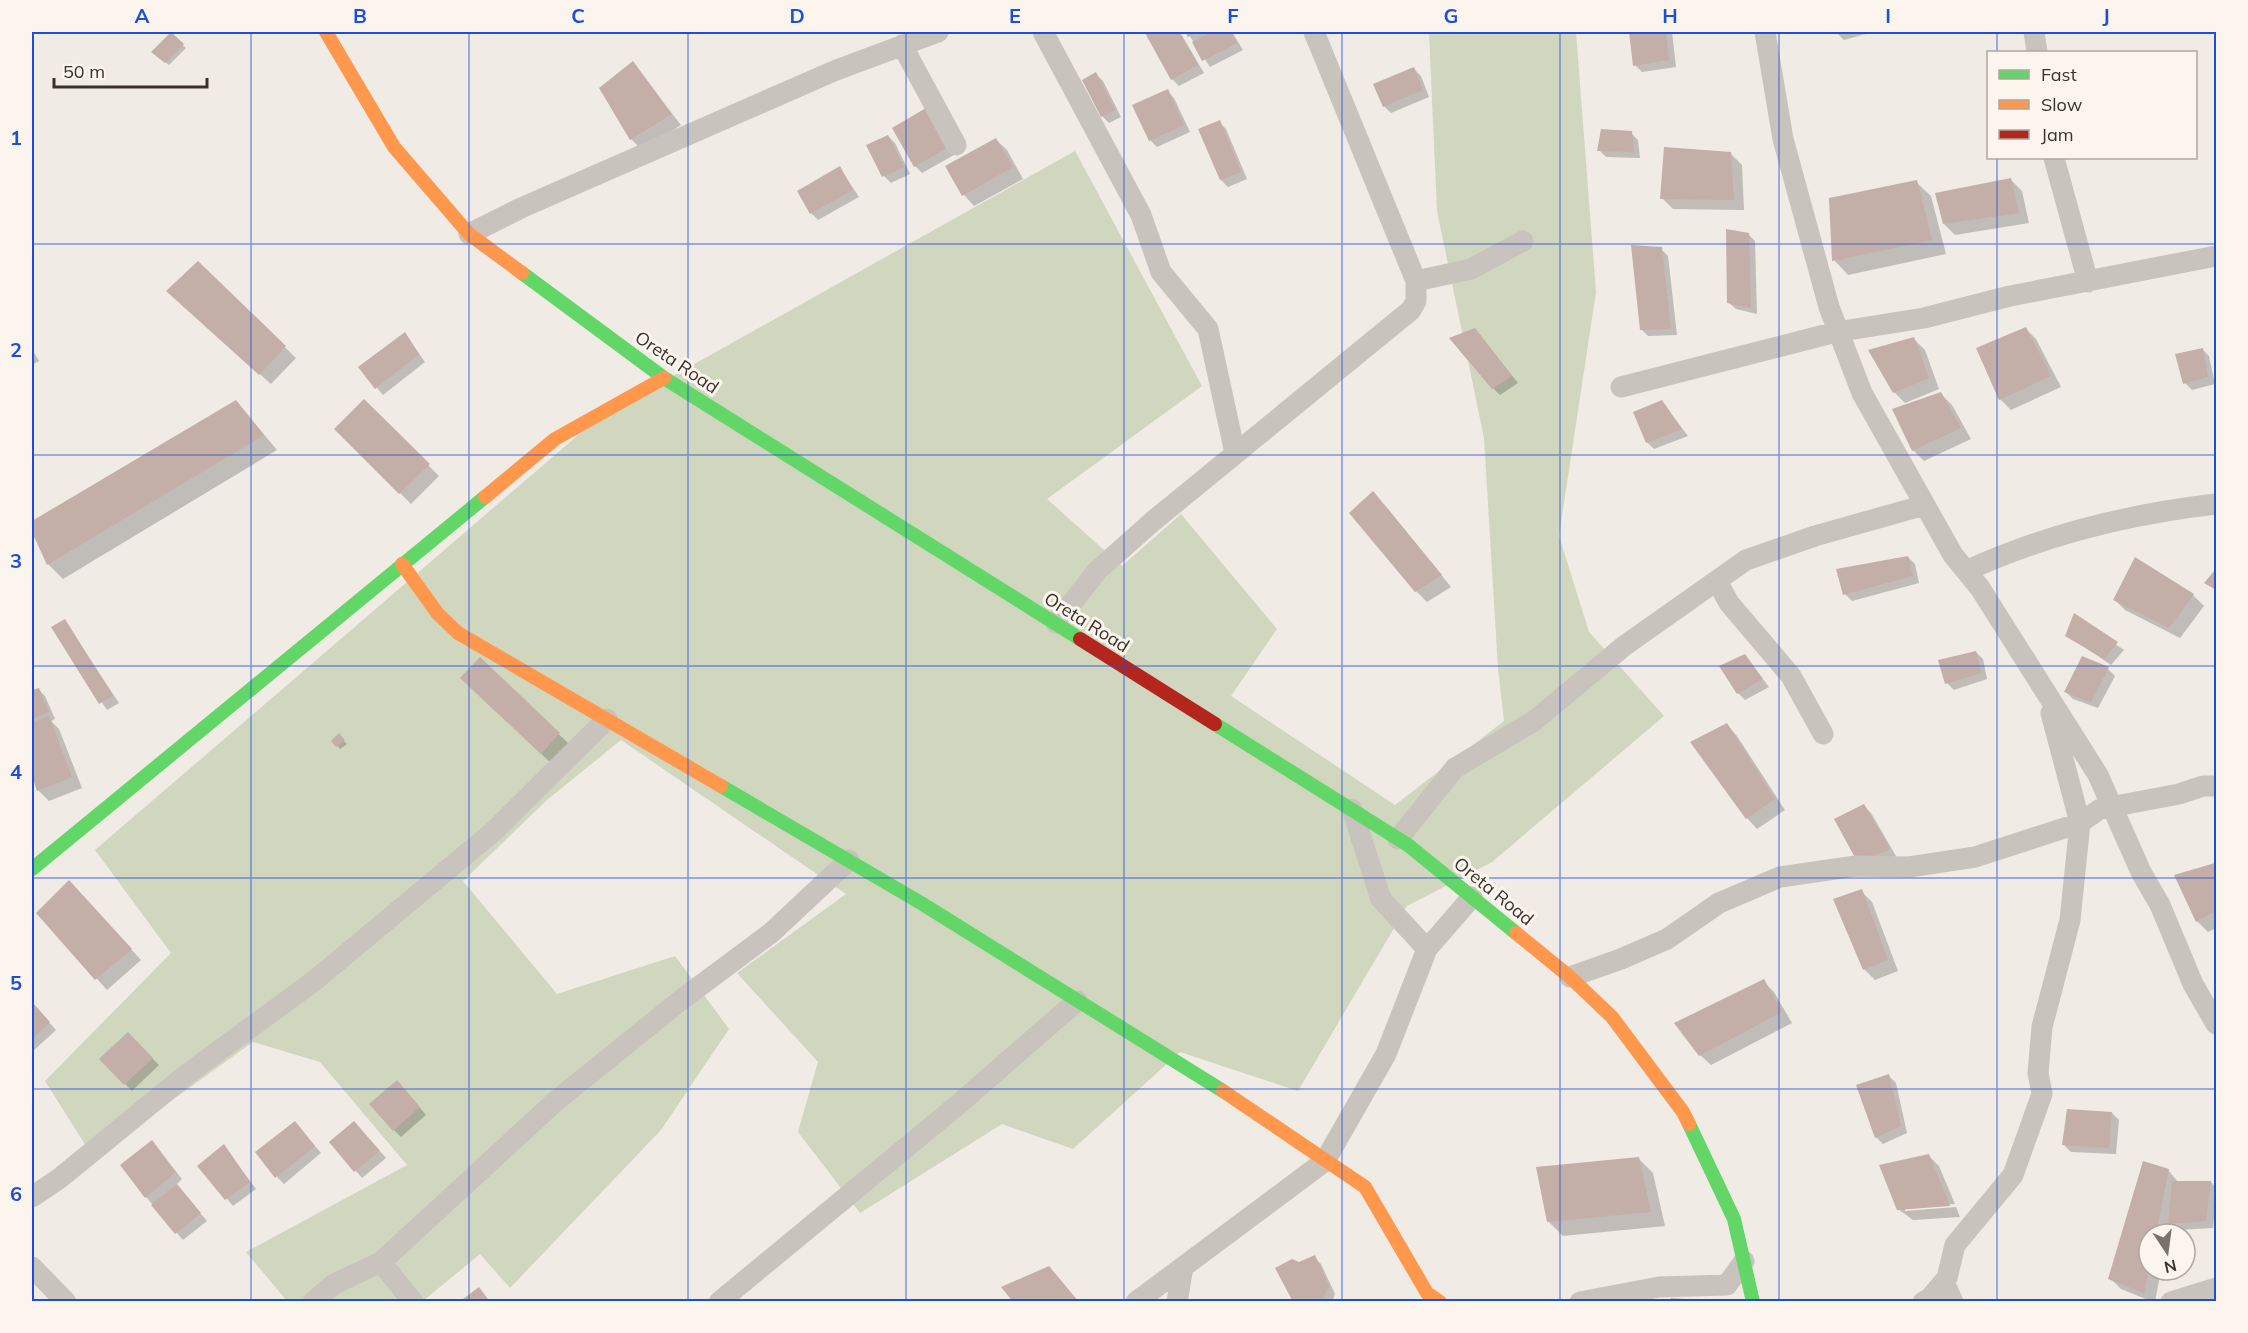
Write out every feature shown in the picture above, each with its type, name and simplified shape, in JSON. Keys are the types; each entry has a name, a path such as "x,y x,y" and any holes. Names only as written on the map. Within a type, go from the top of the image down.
{"street":[{"name":"Oreta Road","path":"326,32 394,147 469,234 664,378 1398,839 1570,977 1612,1017 1683,1112 1734,1220 1753,1302"},
{"path":"469,234 574,184 834,71 938,32"},
{"path":"1043,32 1141,215 1161,272 1208,329 1235,453"},
{"path":"1056,623 1098,570 1235,453 1411,310 1416,301 1416,280 1314,32"},
{"path":"1765,32 1783,139 1836,332 1862,393 1953,555 1980,588 2098,775 2113,805 2133,856 2160,904 2193,984 2217,1024"},
{"path":"2034,32 2037,51"},
{"path":"902,45 956,145"},
{"path":"2054,159 2088,282"},
{"path":"1416,280 1471,269 1523,241"},
{"path":"1621,387 1836,332 1924,318 2010,296 2217,256"},
{"path":"32,869 555,439 664,378"},
{"path":"1966,571 2004,553 2063,532 2217,504"},
{"path":"1398,839 1455,768 1534,721 1624,646 1756,556 1840,528 1925,505"},
{"path":"402,564 438,614 458,633 849,860 1237,1100 1365,1187 1427,1293 1440,1302"},
{"path":"1717,581 1729,603 1791,676 1823,734"},
{"path":"1923,1302 1944,1282 1955,1245 2013,1175 2042,1094 2037,1073 2042,1027 2070,920 2080,822 2046,695"},
{"path":"32,1197 60,1178 186,1075 323,973 494,831 607,719"},
{"path":"1570,977 1622,959 1667,939 1719,903 1780,877 1856,866 1909,867 1976,857 2012,847 2080,822 2100,809 2113,805 2179,794 2203,786 2217,786"},
{"path":"1352,809 1381,899 1427,949"},
{"path":"313,1302 334,1284 381,1262 557,1100 681,1000 771,933 849,860"},
{"path":"1136,1302 1325,1161 1386,1054 1427,949 1472,897"},
{"path":"719,1302 951,1110 1077,1001"},
{"path":"1580,1302 1659,1287 1726,1285 1744,1261"},
{"path":"381,1262 413,1302"},
{"path":"1177,1302 1182,1267"},
{"path":"33,1271 66,1302"},
{"path":"1944,1282 1953,1302"},
{"path":"2171,1302 2217,1288"}],"green space":[{"path":"1429,32 1576,32 1596,292 1559,536 1589,632 1664,716 1492,862 1407,906 1298,1091 1180,1052 1073,1149 1002,1124 860,1213 798,1132 818,1062 737,973 846,894 621,740 547,800 463,881 557,994 675,956 729,1029 661,1130 510,1288 480,1254 423,1301 287,1301 246,1252 407,1165 320,1062 253,1042 93,1157 45,1081 171,953 95,850 598,418 1075,151 1202,386 1047,499 1122,566 1181,514 1277,629 1231,696 1395,805 1504,721 1498,668 1484,438 1437,211"}],"building":[{"path":"171,32 184,44 165,63 151,52"},
{"path":"1179,32 1198,65 1171,80 1145,33"},
{"path":"1185,32 1198,32 1188,37"},
{"path":"1213,32 1231,32 1237,43 1202,61 1192,42"},
{"path":"1629,32 1666,32 1669,60 1633,66"},
{"path":"633,61 672,114 630,140 599,88"},
{"path":"1414,67 1423,90 1383,107 1373,84"},
{"path":"1096,72 1115,110 1101,117 1082,80"},
{"path":"1168,89 1184,125 1149,141 1132,105"},
{"path":"926,108 948,147 914,167 892,128"},
{"path":"1220,120 1241,172 1220,180 1198,129"},
{"path":"1601,129 1632,131 1634,152 1597,151"},
{"path":"888,135 904,167 882,177 866,145"},
{"path":"996,138 1013,167 962,196 945,166"},
{"path":"1664,147 1731,152 1734,200 1660,199"},
{"path":"840,166 853,190 810,214 797,191"},
{"path":"2011,178 2019,213 1943,224 1935,193"},
{"path":"1917,180 1932,240 1832,261 1829,198"},
{"path":"1726,229 1749,233 1751,308 1727,303"},
{"path":"1631,245 1662,247 1671,329 1640,330"},
{"path":"198,261 286,346 259,375 166,291"},
{"path":"2026,327 2051,376 1999,400 1976,348"},
{"path":"1475,328 1512,376 1492,389 1449,338"},
{"path":"405,332 419,354 375,389 358,367"},
{"path":"1914,337 1929,378 1893,393 1868,350"},
{"path":"2203,348 2208,377 2183,384 2175,354"},
{"path":"1941,392 1961,428 1912,451 1892,409"},
{"path":"364,399 430,464 399,494 334,429"},
{"path":"236,400 264,435 47,565 32,532 32,521"},
{"path":"1662,400 1682,429 1646,443 1633,412"},
{"path":"1373,491 1442,575 1415,592 1349,513"},
{"path":"1908,556 1913,576 1843,595 1836,569"},
{"path":"2135,557 2194,594 2169,628 2113,600"},
{"path":"2216,569 2216,590 2204,583"},
{"path":"2074,613 2118,642 2104,659 2065,636"},
{"path":"65,619 113,696 99,704 51,627"},
{"path":"1976,651 1981,673 1945,684 1938,660"},
{"path":"1745,654 1763,679 1737,694 1719,666"},
{"path":"2082,656 2109,667 2091,702 2064,692"},
{"path":"480,657 560,733 541,754 460,678"},
{"path":"39,688 49,712 32,719 32,690"},
{"path":"49,716 72,777 37,791 32,776 32,723"},
{"path":"1727,723 1775,799 1746,819 1690,742"},
{"path":"339,733 345,740 336,747 331,741"},
{"path":"1864,804 1890,849 1858,863 1834,819"},
{"path":"2215,863 2216,911 2196,922 2174,875"},
{"path":"69,880 132,949 95,980 36,913"},
{"path":"1862,889 1888,960 1863,970 1833,899"},
{"path":"1764,979 1782,1012 1699,1056 1674,1023"},
{"path":"32,1002 50,1022 32,1039"},
{"path":"128,1032 153,1058 124,1085 99,1059"},
{"path":"1889,1074 1901,1126 1875,1138 1856,1085"},
{"path":"397,1080 420,1107 393,1131 369,1104"},
{"path":"2067,1109 2112,1112 2109,1148 2062,1145"},
{"path":"295,1121 315,1146 275,1178 255,1152"},
{"path":"354,1121 380,1151 354,1172 329,1142"},
{"path":"152,1140 176,1172 145,1198 120,1165"},
{"path":"224,1144 250,1182 225,1200 197,1166"},
{"path":"1929,1154 1950,1206 1897,1210 1879,1165"},
{"path":"1639,1157 1651,1212 1547,1222 1536,1167"},
{"path":"2143,1161 2169,1169 2158,1222 2137,1222 2137,1282 2146,1282 2144,1293 2108,1279"},
{"path":"2172,1181 2211,1181 2206,1221 2168,1222"},
{"path":"177,1184 201,1213 175,1234 151,1205"},
{"path":"1315,1255 1329,1286 1323,1299 1293,1302 1275,1268 1292,1259 1299,1262"},
{"path":"1049,1266 1079,1302 1013,1302 1001,1287"},
{"path":"479,1287 490,1302 459,1302"},
{"path":"1671,1298 1701,1300 1701,1302 1671,1302"}],"traffic: fast":[{"path":"522,273 664,378 1080,639"},
{"path":"32,869 485,497"},
{"path":"1215,724 1408,845 1516,933"},
{"path":"721,786 921,903 1223,1091"},
{"path":"1689,1124 1734,1219 1753,1302"}],"traffic: slow":[{"path":"326,32 394,147 469,234 522,273"},
{"path":"485,497 555,439 664,378"},
{"path":"402,564 438,614 458,633 721,786"},
{"path":"1516,933 1570,977 1612,1017 1683,1112 1689,1124"},
{"path":"1223,1091 1365,1187 1427,1293 1440,1302"}],"traffic: jam":[{"path":"1080,639 1215,724"}]}
